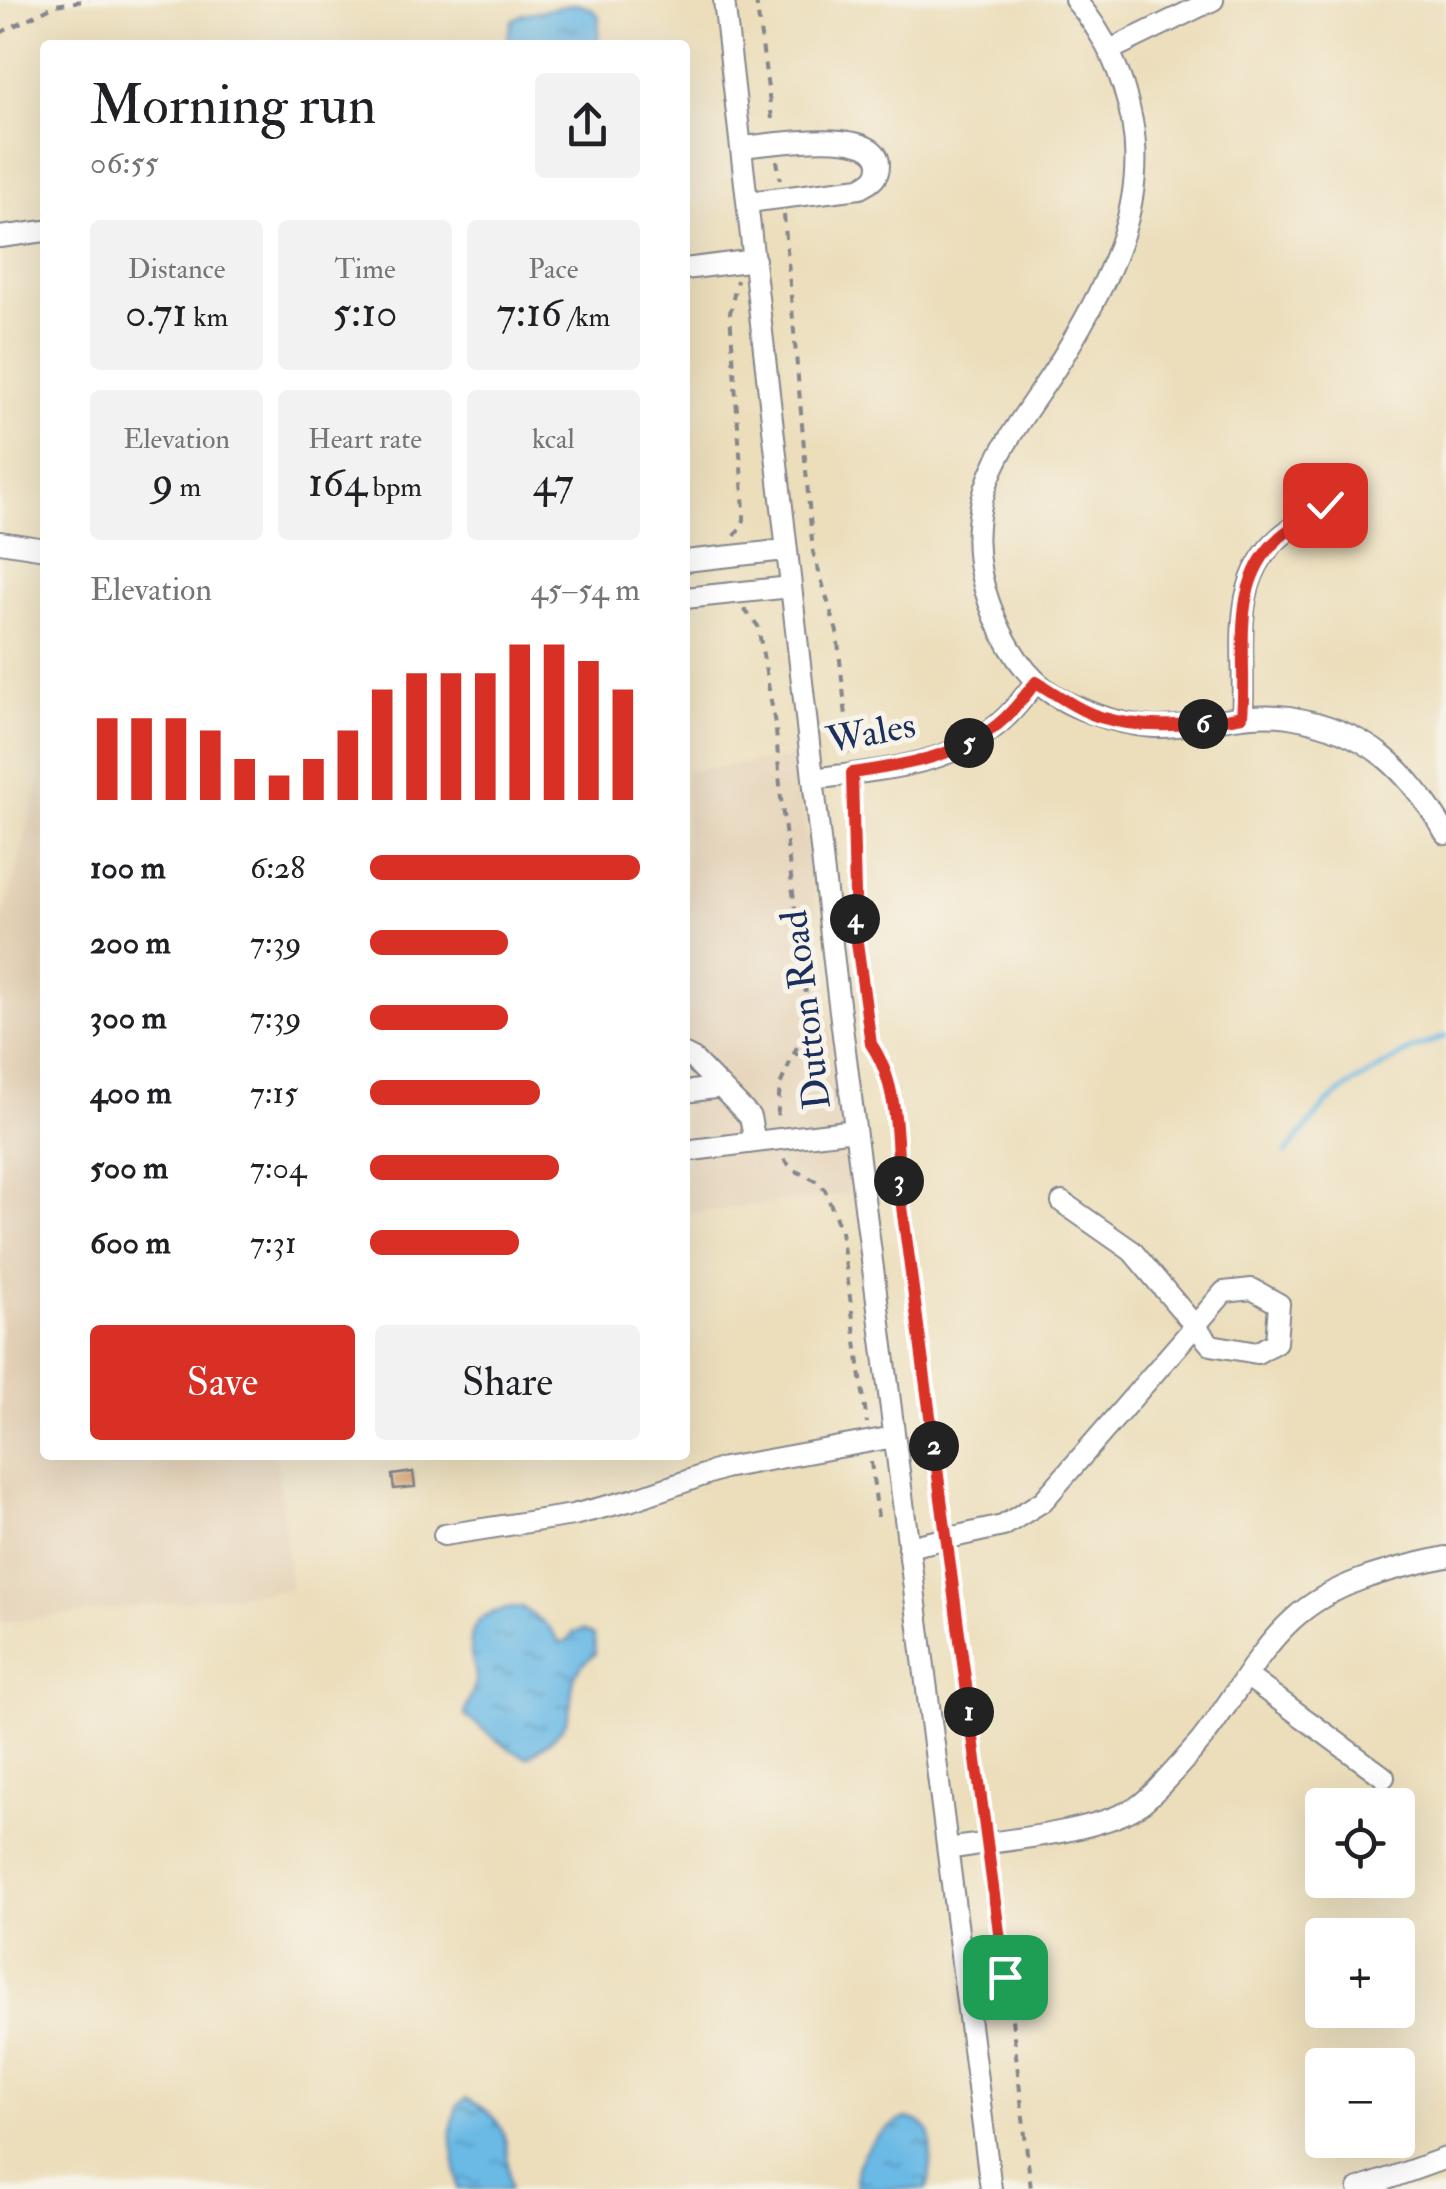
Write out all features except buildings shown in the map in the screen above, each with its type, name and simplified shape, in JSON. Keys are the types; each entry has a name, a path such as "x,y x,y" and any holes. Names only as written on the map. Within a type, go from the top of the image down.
{"street":[{"name":"Dutton Road","path":"724,0 749,202 749,261 855,1130 991,2189"},
{"path":"1075,0 1103,34 1127,95 1135,138 1135,184 1126,232 1113,267 1071,343 1018,421 990,472 977,539 981,574 996,620 1036,682 1097,716 1152,727 1202,724 1242,716 1289,717 1342,732 1390,758 1426,801 1446,834"},
{"path":"1110,50 1212,0"},
{"path":"742,148 815,140 866,144 877,154 880,169 873,181 860,188 749,202"},
{"path":"0,238 40,232"},
{"path":"690,268 749,261"},
{"path":"1242,716 1244,598 1260,560 1278,539 1325,505"},
{"path":"0,542 40,548"},
{"path":"690,561 786,550"},
{"path":"690,597 790,588"},
{"name":"Wales","path":"813,779 921,761 965,746 1004,720 1036,682"},
{"path":"690,1059 750,1117 755,1142"},
{"path":"690,1091 721,1087"},
{"path":"690,1150 855,1130"},
{"path":"908,1547 1003,1526 1043,1501 1195,1326 1132,1251 1062,1202"},
{"path":"444,1535 574,1514 632,1500 724,1468 894,1437"},
{"path":"948,1849 1100,1821 1138,1807 1225,1712 1292,1620 1324,1596 1380,1571 1446,1556"},
{"path":"1248,1676 1384,1777"},
{"path":"1360,2189 1446,2158"}],"path":[{"path":"0,33 56,5 89,0"},
{"path":"756,0 782,198 813,552 837,632 852,773 856,935 871,1044 880,1057 890,1089 899,1184 1011,2010 1031,2189"},
{"path":"735,556 734,541 744,520 744,510 730,305 749,261"},
{"path":"739,592 742,607 756,620 776,730 807,1013 778,1097 780,1139 784,1160 825,1190 842,1231 878,1516"},
{"path":"795,1054 822,1054"}],"shaded area":[{"path":"798,757 850,1194 690,1213 690,770"},
{"path":"40,781 40,1460 277,1460 291,1589 0,1623 0,931"}],"water":[{"path":"576,4 591,8 599,17 598,40 507,40 512,20 523,14"},
{"path":"522,1607 550,1628 559,1643 583,1630 594,1636 595,1654 575,1675 566,1723 528,1757 465,1716 476,1682 471,1641 477,1623 491,1613"},
{"path":"466,2099 492,2116 504,2135 510,2189 458,2189 452,2130 457,2106"},
{"path":"905,2118 922,2124 930,2134 930,2177 926,2189 858,2189 857,2167 862,2156 886,2130"}],"waterway":[{"path":"1286,1153 1327,1103 1349,1086 1411,1050 1446,1036"}],"route":[{"path":"1005,1977 899,1184 890,1089 880,1057 871,1044 856,935 852,773 921,761 965,746 1004,720 1036,682 1097,716 1152,727 1202,724 1242,716 1244,598 1260,560 1278,539 1325,505"}]}
